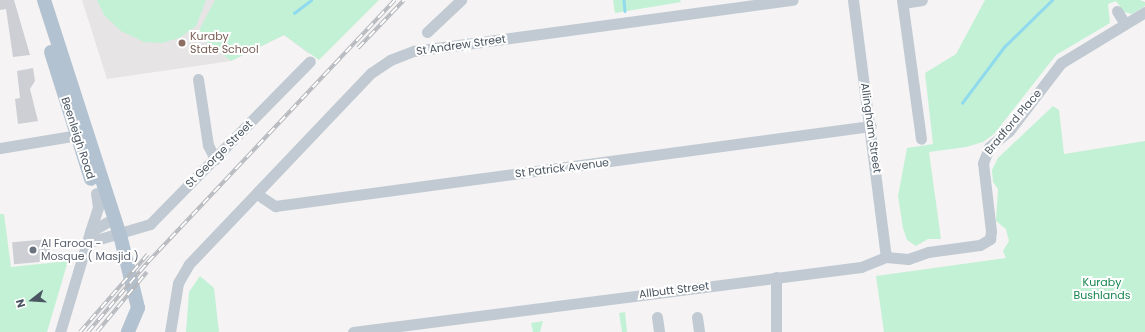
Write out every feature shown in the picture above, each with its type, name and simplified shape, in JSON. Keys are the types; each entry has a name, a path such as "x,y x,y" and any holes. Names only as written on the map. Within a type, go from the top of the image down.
{"main road":[{"name":"Beenleigh Road","path":"35,0 82,134 138,308 128,332"},
{"name":"Beenleigh Road","path":"44,0 82,134 96,193 107,222 116,236"}],"street":[{"path":"427,32 461,0"},
{"name":"St Andrew Street","path":"170,332 181,275 371,73 414,51 793,0"},
{"name":"Allingham Street","path":"853,0 871,126 886,257"},
{"path":"921,139 903,1 922,0"},
{"path":"1117,11 1125,24"},
{"name":"Bradford Place","path":"990,239 984,155 1009,131 1061,63 1145,12"},
{"name":"St George Street","path":"88,237 116,236 150,224 310,62"},
{"path":"198,79 208,145 215,159"},
{"name":"St Patrick Avenue","path":"256,194 275,206 871,126"},
{"path":"0,148 82,134"},
{"path":"60,332 98,207 96,193"},
{"path":"88,237 107,222"},
{"name":"Allbutt Street","path":"353,332 373,331 861,267 886,257 908,259 928,252 980,245 990,239"},
{"path":"776,277 776,332"},
{"path":"656,317 659,332"},
{"path":"697,318 699,332"}],"shaded area":[{"name":"Kuraby State School","path":"82,0 359,0 309,54 284,35 231,61 107,79"}],"green space":[{"path":"97,0 206,0 196,26 179,38 162,43 144,42 121,31 104,15"},
{"path":"215,0 379,0 319,60 284,35 231,61 208,43 194,40"},
{"path":"613,0 680,0 681,2 615,13"},
{"path":"985,0 1140,0 1145,2 1145,6 1132,14 1124,12 1116,1 1108,4 1110,23 1056,55 994,134 983,142 966,147 929,152 941,239 928,239 916,246 907,240 903,228 898,196 907,148 933,144 925,73 956,54"},
{"name":"Kuraby Bushlands","path":"1053,106 1059,110 1064,154 1145,141 1145,332 884,332 876,276 1006,258 1003,251 1009,241 1006,229 996,221 998,189 993,182 992,170 998,158"},
{"path":"0,214 4,214 11,267 68,261 47,332 0,332"},
{"path":"200,276 214,288 219,332 186,332 189,292"},
{"path":"625,312 627,332 622,332 619,313"},
{"path":"543,321 540,332 533,332 531,323"}],"building":[{"path":"0,0 14,0 30,55 13,57 6,9 0,10"},
{"path":"33,68 35,81 30,89 38,121 18,124 15,99 20,98 17,71"},
{"name":"Al Farooq - Mosque ( Masjid )","path":"49,239 51,261 14,264 12,242"}],"waterway":[{"path":"294,13 311,0"},
{"path":"624,0 625,11"},
{"path":"962,103 1004,47 1052,0"}],"railway":[{"path":"88,332 148,262 395,0"},
{"path":"358,48 404,0"},
{"path":"80,332 148,254"},
{"path":"97,332 147,272"}],"place":[{"name":"Kuraby State School","path":"182,43"},
{"name":"Al Farooq - Mosque ( Masjid )","path":"33,250"}]}
